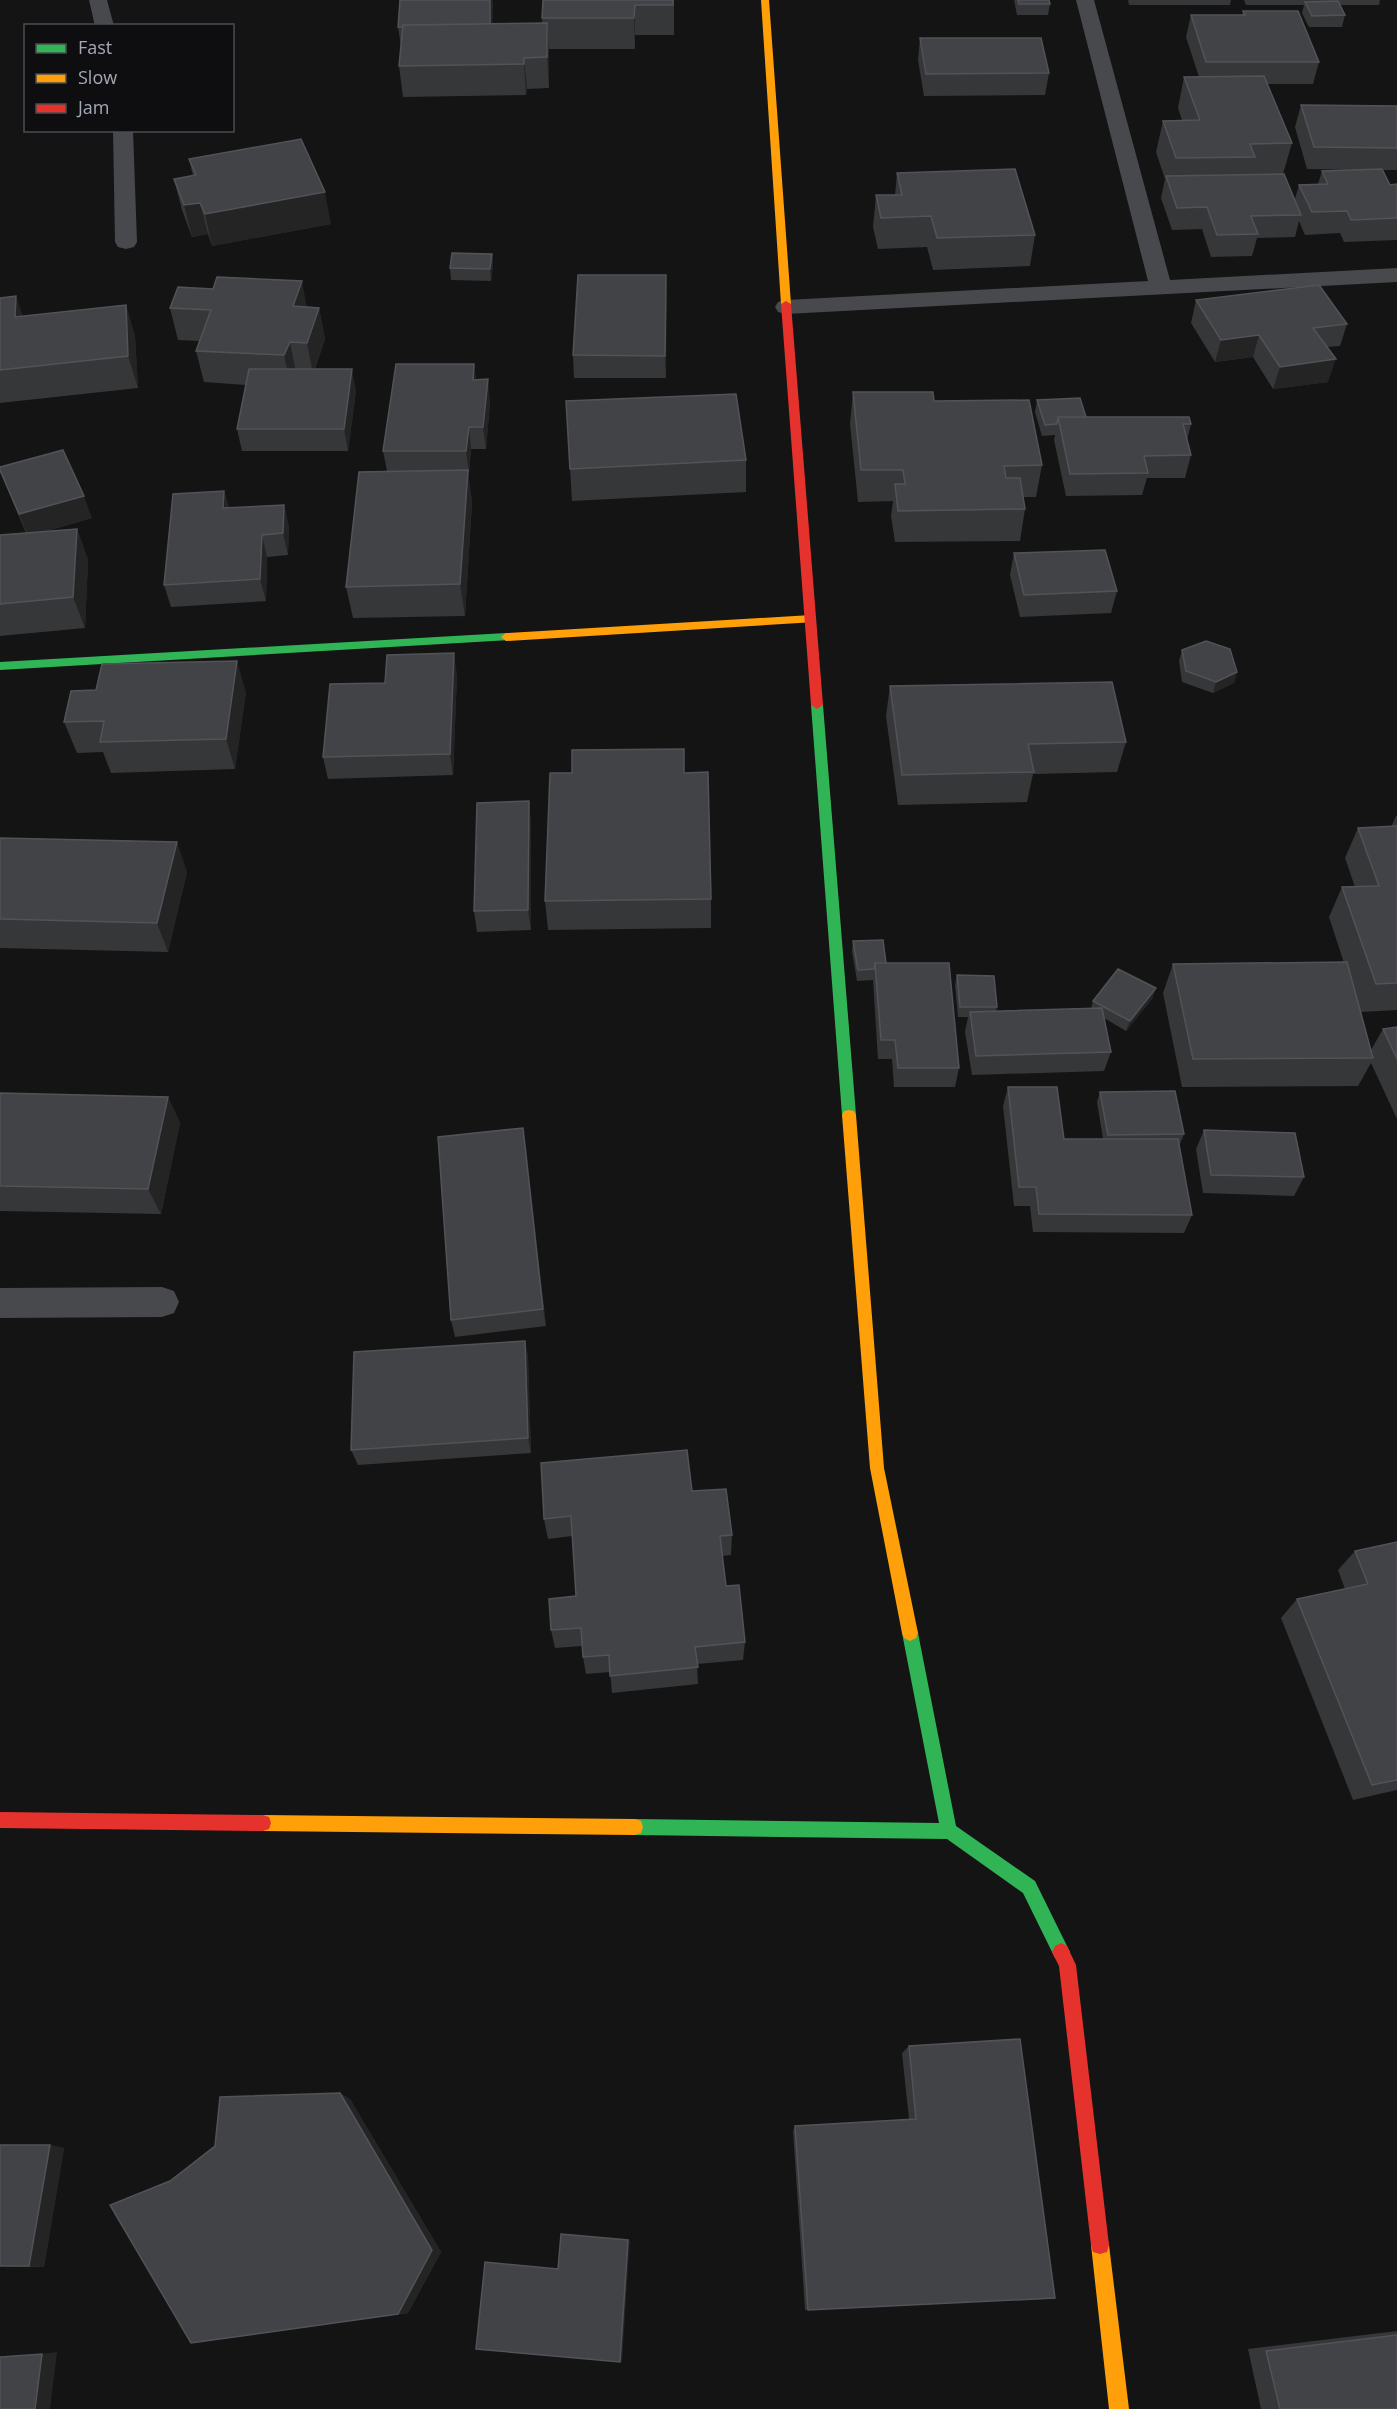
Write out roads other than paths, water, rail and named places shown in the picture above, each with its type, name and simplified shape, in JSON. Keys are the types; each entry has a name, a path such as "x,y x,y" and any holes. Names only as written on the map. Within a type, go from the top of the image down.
{"street":[{"path":"98,0 104,24"},
{"path":"765,0 786,307 877,1468 949,1831"},
{"path":"1085,0 1160,286"},
{"path":"123,132 126,242"},
{"path":"786,307 1397,275"},
{"path":"0,666 811,619"},
{"path":"0,1303 162,1302"},
{"path":"0,1821 949,1831 1029,1887 1067,1965 1119,2409"}]}
